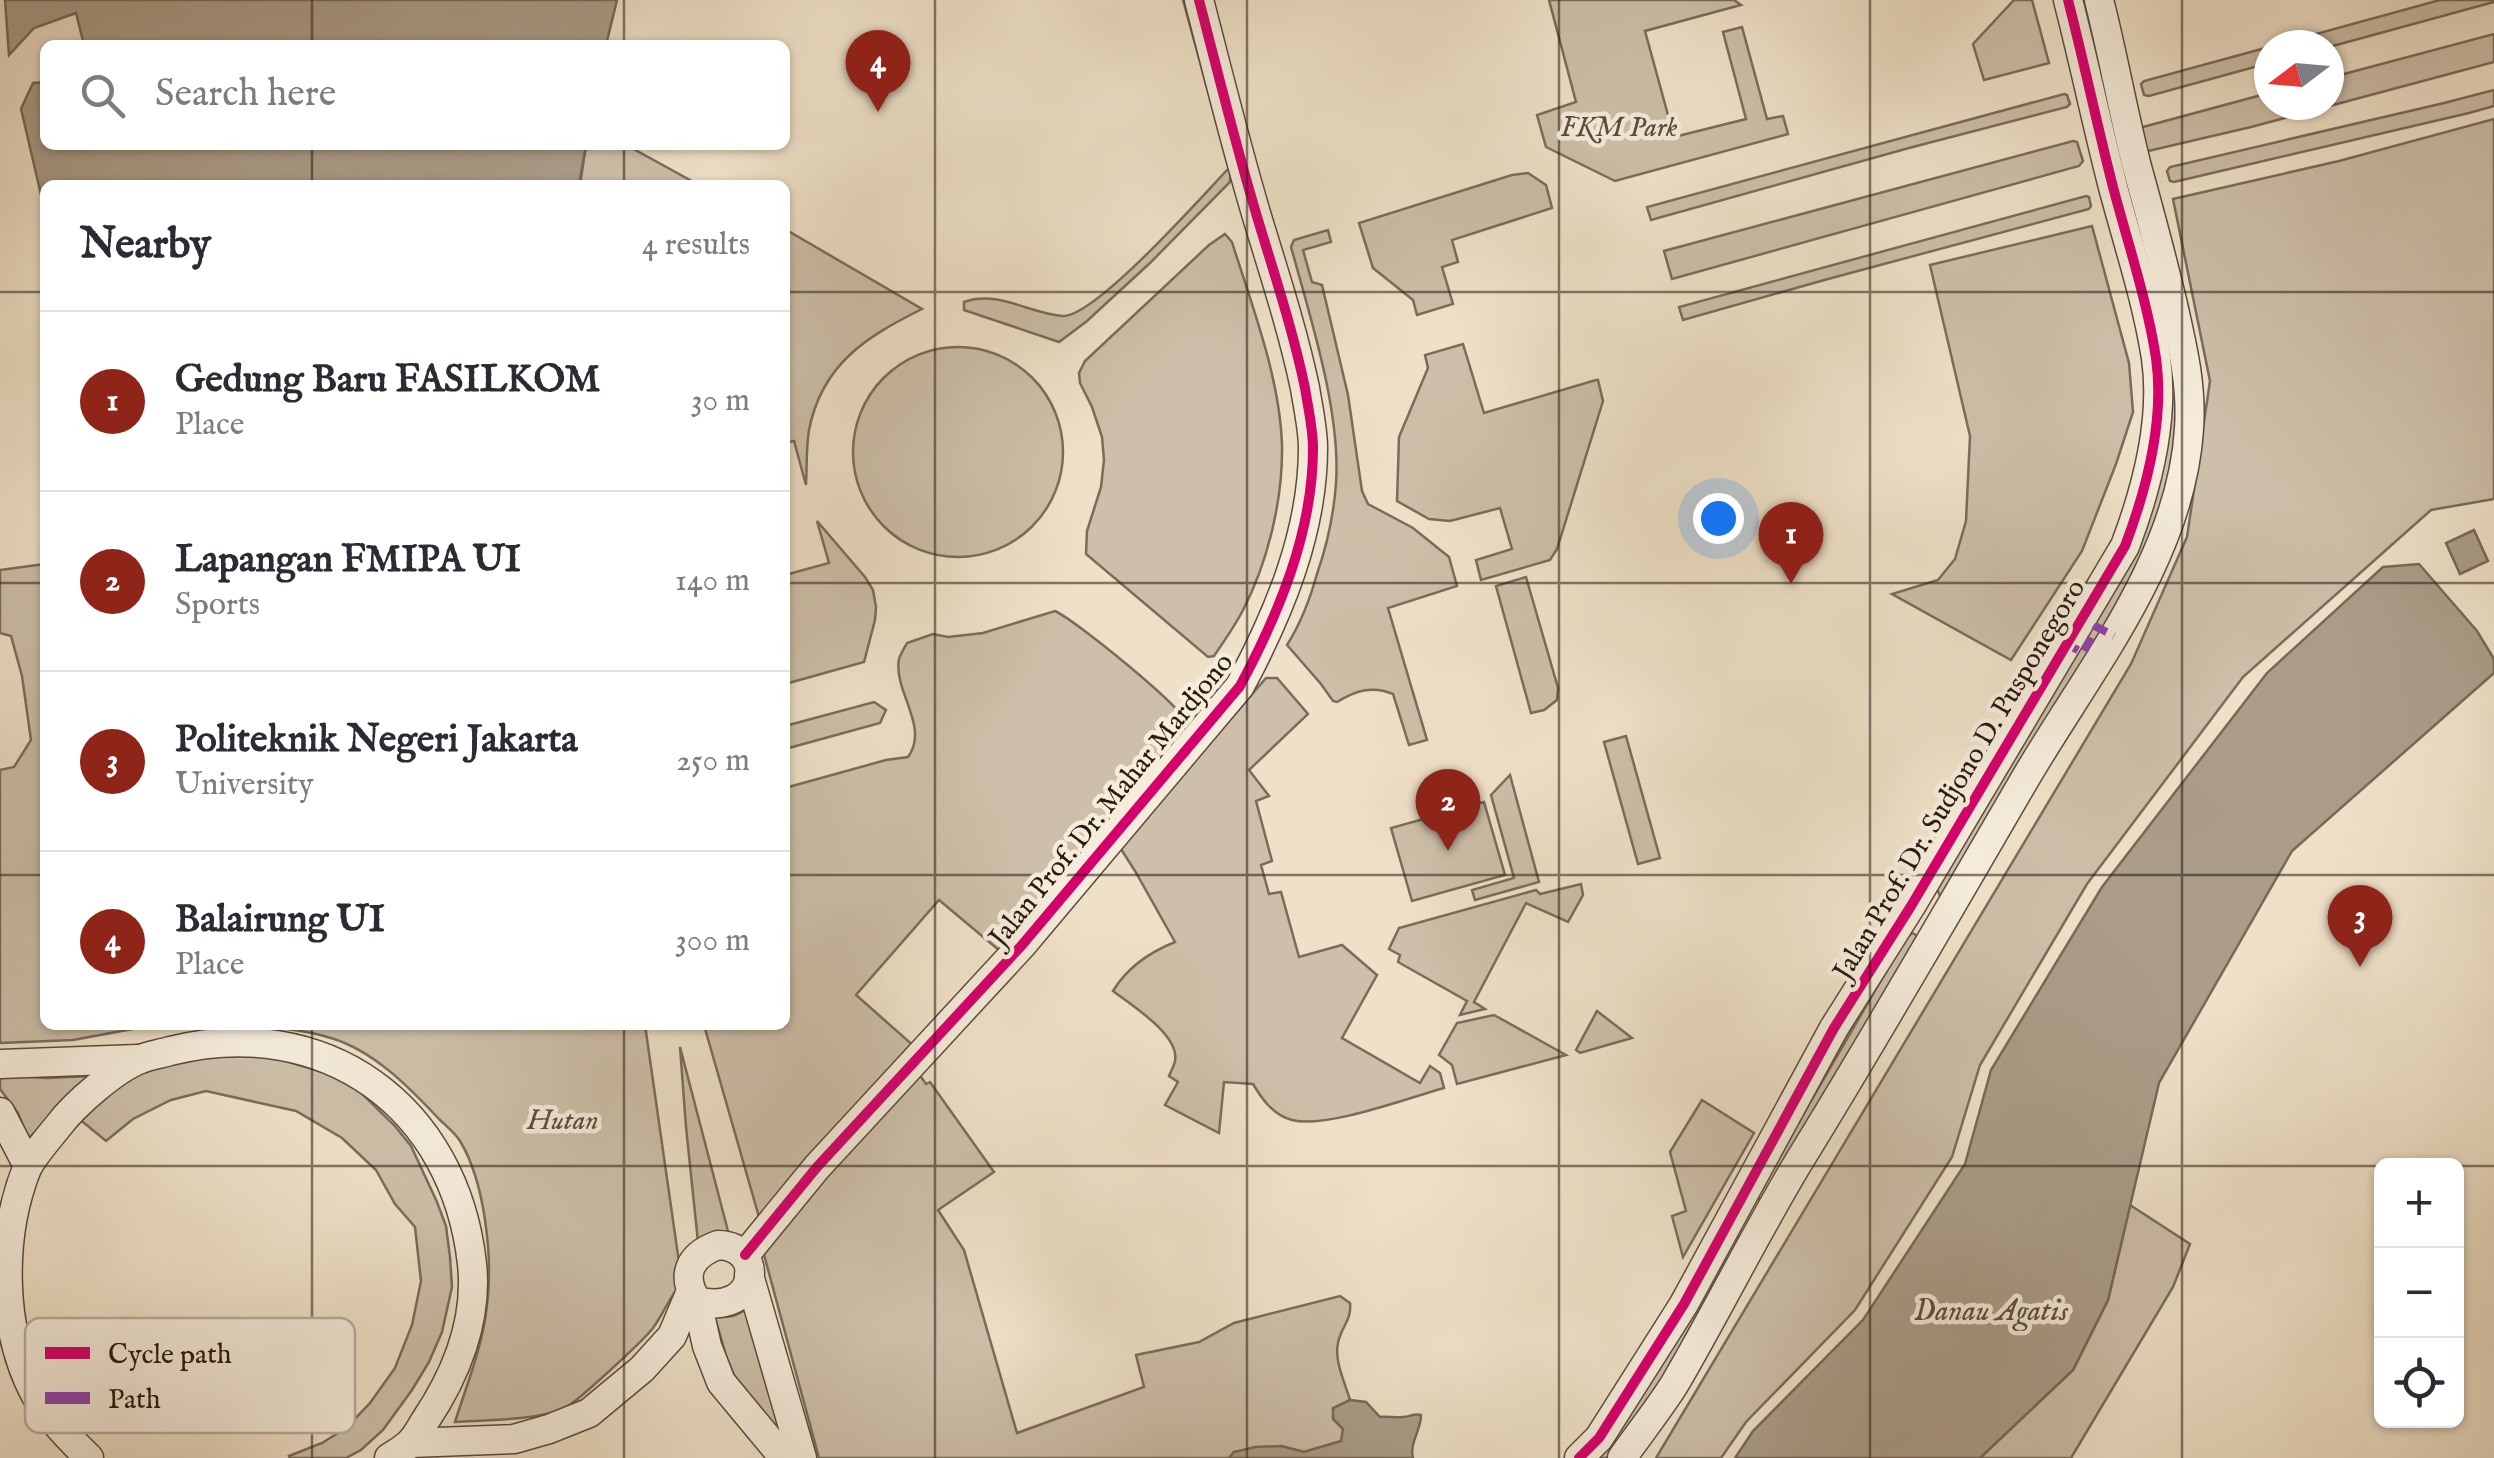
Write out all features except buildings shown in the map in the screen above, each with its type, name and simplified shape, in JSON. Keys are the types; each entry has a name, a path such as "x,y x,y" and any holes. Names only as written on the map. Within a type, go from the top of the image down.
{"street":[{"name":"Jalan Prof. Dr. Mahar Mardjono","path":"747,1265 817,1168 1022,945 1240,686 1292,572 1308,497 1313,448 1308,402 1294,338 1250,196 1199,0"},
{"name":"Jalan Prof. Dr. Sudjono D. Pusponegoro","path":"1580,1458 1599,1438 1684,1304 1834,1028 2125,546 2141,504 2152,462 2156,362 2143,293 2068,0"},
{"name":"Jalan Prof. Dr. Sudjono D. Pusponegoro","path":"1622,1458 1672,1388 1760,1228 2042,750 2094,670 2136,597 2172,512 2184,464 2190,386 2099,0"},
{"path":"1910,906 1939,925"},
{"path":"0,1064 138,1059 198,1044 270,1043 340,1064 400,1106 424,1134 460,1199 473,1271 471,1308 451,1378 400,1451"},
{"path":"25,1372 6,1308 4,1278 10,1212 28,1166 67,1114 138,1059"},
{"path":"0,1112 28,1166"},
{"path":"1732,1211 1760,1228"},
{"path":"784,1458 721,1382 707,1346 688,1276 691,1264 718,1244 739,1248 747,1265 802,1458"},
{"path":"694,1296 713,1306 727,1304 746,1290 747,1265"},
{"path":"400,1451 514,1438 589,1413 642,1369 672,1336 694,1296"},
{"path":"64,1433 89,1458"}],"green space":[{"path":"1183,0 1191,0 1231,166 1230,182 1151,262 1059,342 964,310 964,302 989,299 1062,316 1077,312 1122,278 1229,168"},
{"name":"FKM Park","path":"1549,0 1734,0 1741,5 1645,31 1674,137 1746,119 1723,32 1742,27 1767,119 1783,116 1788,134 1615,181 1546,147 1537,115 1576,102"},
{"path":"2014,0 2032,0 2049,63 1984,80 1973,44"},
{"path":"2440,0 2494,0 2344,43 2344,30 2331,30"},
{"path":"2494,34 2494,62 2344,102 2344,74"},
{"path":"2254,51 2254,67 2149,96 2144,95 2144,81"},
{"path":"2494,90 2494,106 2469,113 2174,182 2167,171 2170,167"},
{"path":"2064,94 2070,104 2067,107 1651,220 1647,207"},
{"path":"2254,97 2254,120 2277,120 2144,152 2138,129"},
{"path":"2494,119 2494,499 2431,510 2243,677 2087,884 1980,1065 1952,1157 1855,1310 1746,1422 1721,1458 1656,1458 2131,664 2187,537 2210,381 2173,199 2339,161"},
{"path":"2077,142 2083,161 2079,166 1672,279 1664,251"},
{"path":"585,150 635,150 690,180 581,180"},
{"path":"1528,173 1546,185 1552,208 1452,240 1458,262 1442,267 1453,304 1417,315 1413,300 1373,268 1359,223"},
{"path":"2131,190 2172,336 2180,430 2160,521 2117,604 1943,897 1937,889 2162,453 2128,191"},
{"path":"2086,196 2089,209 1683,320 1679,307"},
{"path":"2092,226 2129,363 2133,412 2082,551 2011,660 1892,594 1938,580 1955,559 1966,521 1970,436 1930,265"},
{"path":"1328,230 1331,242 1303,250 1312,282 1322,285 1348,395 1362,491 1368,504 1413,528 1449,557 1457,586 1388,608 1427,740 1409,745 1393,694 1371,690 1333,701 1287,645 1308,602 1327,540 1335,494 1336,455 1329,395 1291,247 1294,240"},
{"path":"790,232 922,309 865,342 849,355 824,387 809,430 806,485 794,441 790,442"},
{"path":"1225,234 1232,242 1271,368 1280,420 1282,466 1277,508 1260,572 1236,622 1214,656 1208,657 1086,554 1087,531 1101,487 1104,460 1102,437 1079,373 1085,361"},
{"path":"1463,344 1484,413 1596,380 1603,401 1557,549 1550,560 1481,580 1476,560 1512,549 1500,508 1450,521 1429,519 1397,501 1399,437 1428,368 1425,355"},
{"path":"958,347 998,355 1032,378 1055,412 1063,452 1055,492 1032,526 998,549 958,557 918,549 884,526 861,492 853,452 861,412 884,378 918,355"},
{"path":"817,521 873,590 875,620 864,662 790,683 790,574 829,563"},
{"path":"40,565 40,1030 127,1030 73,1040 0,1043 0,770 14,767 31,740 22,676 11,636 0,633 0,570"},
{"path":"1526,577 1558,688 1557,700 1544,710 1531,713 1496,586"},
{"path":"1055,611 1104,646 1166,699 1186,722 1187,738 1000,951 939,900 856,995 915,1047 759,1217 705,1030 790,1030 790,787 908,757 915,734 899,671 899,658 907,643 933,634 948,637 983,633"},
{"path":"1266,678 1277,678 1308,714 1249,770 1269,796 1256,801 1272,861 1261,865 1269,894 1281,892 1299,957 1342,945 1377,975 1342,1038 1420,1083 1430,1066 1440,1073 1444,1088 1345,1116 1307,1122 1279,1114 1253,1084 1224,1082 1219,1133 1165,1105 1178,1082 1169,1076 1175,1051 1153,1022 1113,991 1140,962 1175,942 1114,838 1156,805"},
{"path":"874,702 886,710 880,723 790,748 790,725"},
{"path":"1626,736 1660,858 1638,864 1604,742"},
{"path":"1510,775 1539,882 1475,900 1472,890 1514,878 1491,795"},
{"path":"1484,802 1505,875 1412,901 1391,828"},
{"path":"1581,884 1583,895 1568,922 1526,903 1474,1002 1485,1009 1460,1015 1467,1001 1398,962 1400,955 1389,949 1399,928 1536,890 1540,894"},
{"path":"1912,933 1918,939 1761,1204 1758,1196 1772,1168"},
{"path":"1597,1011 1632,1038 1580,1053 1576,1050"},
{"path":"1494,1015 1566,1055 1457,1084 1452,1065 1439,1055 1457,1023"},
{"name":"Hutan","path":"294,1030 646,1030 682,1283 637,1345 562,1410 524,1418 455,1422 482,1335 489,1286 488,1243 469,1158 453,1132 390,1071 347,1044"},
{"path":"680,1047 729,1235 698,1242 686,1127"},
{"path":"257,1052 348,1080 411,1146 437,1202 446,1226 452,1287 442,1332 429,1362 383,1430 346,1458 289,1456 338,1433 355,1433 355,1419 395,1368 412,1325 421,1281 415,1227 395,1204 376,1170 342,1138 296,1111 206,1091 171,1100 133,1119 106,1141 78,1118 121,1083 144,1070 191,1056"},
{"path":"919,1074 926,1084 930,1082 994,1172 938,1210 964,1250 1017,1433 1144,1387 1136,1355 1199,1342 1234,1323 1340,1296 1350,1303 1337,1350 1350,1400 1333,1409 1334,1419 1343,1429 1342,1441 1304,1452 1281,1446 1234,1452 1229,1458 819,1458 763,1251"},
{"path":"0,1075 93,1076 28,1139 18,1113 0,1089"},
{"path":"1702,1100 1754,1133 1683,1257 1672,1216 1686,1211 1670,1152"},
{"path":"2130,1205 2190,1244 2173,1287 2071,1458 1980,1458 2073,1370 2108,1300"},
{"path":"1741,1236 1668,1370 1610,1458 1594,1458 1735,1238"},
{"path":"746,1309 793,1458 741,1391 727,1359 714,1314 731,1316"}],"water":[{"path":"5,0 617,0 607,40 83,40 76,13 34,28 9,55"},
{"path":"40,82 40,150 585,150 580,180 40,180 40,191 21,109 33,83"},
{"path":"2474,530 2488,561 2460,574 2446,543"},
{"name":"Danau Agatis","path":"2419,564 2477,631 2494,659 2494,673 2292,851 2159,1083 2108,1300 2073,1370 1980,1458 1735,1458 1753,1431 1863,1320 1965,1164 1991,1070 2102,887 2267,673 2383,567"},
{"path":"1350,1400 1366,1402 1380,1417 1421,1415 1413,1458 1229,1458 1234,1452 1255,1447 1281,1446 1304,1452 1341,1441 1343,1429 1333,1419 1333,1408"}],"marked path":[{"path":"2065,643 2083,653 2097,627 2114,636"}],"cycle path":[{"path":"745,1255 817,1167 1022,945 1240,686 1291,571 1311,479 1310,418 1295,346 1199,0"},
{"path":"1579,1458 1599,1438 1684,1304 1834,1028 2125,546 2133,524 2156,430 2156,358 2068,0"}],"place":[{"name":"Balairung UI","path":"878,112"},
{"name":"Gedung Baru FASILKOM","path":"1791,584"},
{"name":"Lapangan FMIPA UI","path":"1448,851"},
{"name":"Politeknik Negeri Jakarta","path":"2360,967"}]}
